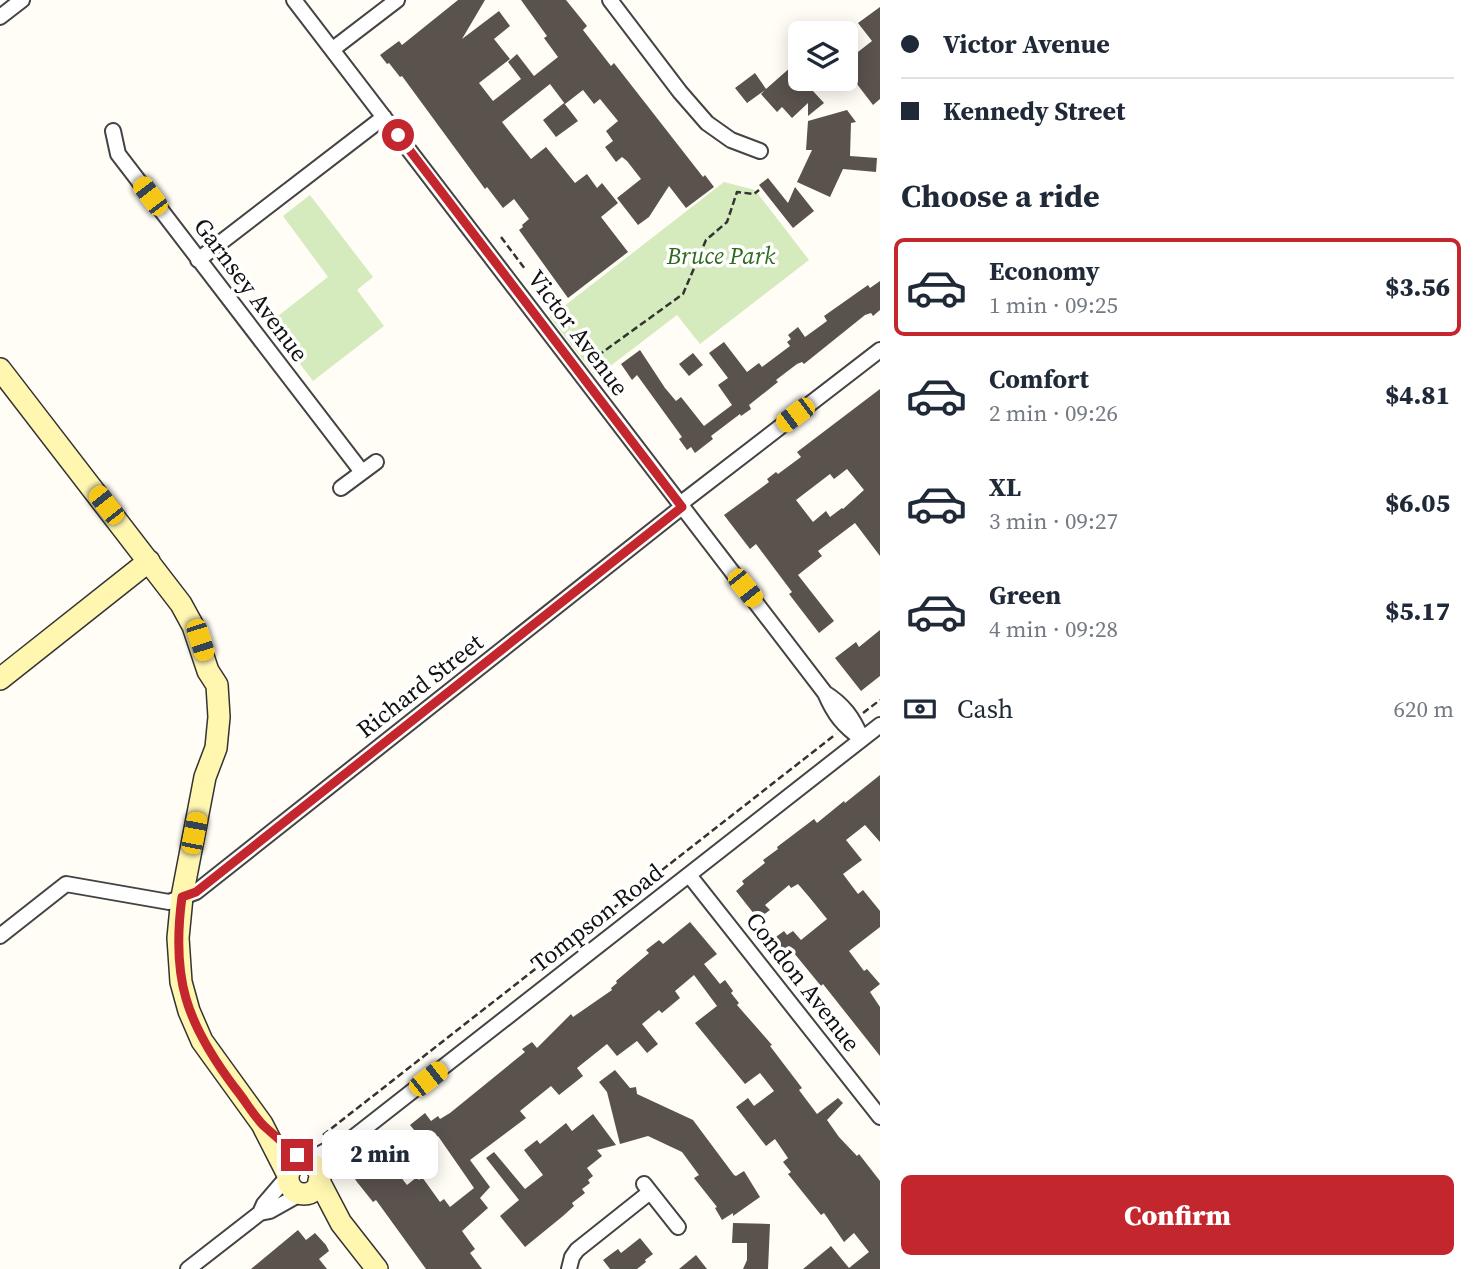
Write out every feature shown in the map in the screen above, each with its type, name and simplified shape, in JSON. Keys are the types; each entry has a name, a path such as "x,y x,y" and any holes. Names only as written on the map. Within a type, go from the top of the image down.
{"street":[{"path":"0,17 22,0"},
{"name":"Victor Avenue","path":"294,0 825,693 841,703 849,724 862,739"},
{"path":"333,49 397,0"},
{"path":"610,0 707,124 731,140 760,151"},
{"path":"198,260 384,117"},
{"name":"Garnsey Avenue","path":"113,131 118,154 362,472"},
{"name":"Richard Street","path":"182,897 196,892 681,505 880,350"},
{"path":"0,369 149,561 193,626 208,671 202,753 205,777 182,897 178,953 181,982 189,1011 210,1054 304,1178 330,1218 341,1223 377,1269"},
{"path":"341,488 376,462"},
{"path":"0,679 149,561"},
{"name":"Tompson Road","path":"188,1269 260,1213 270,1210 331,1148 341,1147 880,725"},
{"name":"Condon Avenue","path":"689,875 880,1117"},
{"path":"0,936 66,884 169,902 182,897"},
{"path":"262,1125 288,1147 304,1178"},
{"name":"Tompson Road","path":"260,1213 264,1204 338,1158 341,1147"},
{"path":"569,1269 577,1250 647,1188 678,1227"}],"path":[{"path":"578,370 683,295 706,240 727,222 737,192 754,194 759,190"},
{"path":"500,237 525,269"},
{"path":"288,1147 298,1140 314,1142 880,700"}],"green space":[{"name":"Bruce Park","path":"724,182 755,190 809,260 700,344 677,315 596,377 550,317"},
{"path":"310,195 373,277 357,290 384,326 313,381 269,323 328,277 283,216"}],"building":[{"path":"458,0 485,0 462,39 499,11 510,26 494,39 510,59 479,83 493,101 521,79 508,62 517,54 534,76 558,57 544,38 547,36 521,0 566,0 587,26 583,30 611,66 614,63 703,177 705,175 714,187 686,208 669,186 649,217 638,225 617,198 641,179 627,161 622,157 616,162 605,147 613,141 606,131 618,121 600,99 594,104 583,90 565,104 550,84 502,122 531,159 546,147 575,183 587,174 597,188 602,183 618,203 601,217 628,252 568,298 519,230 529,219 514,199 503,208 487,187 485,189 402,76 400,77 380,55 399,41 402,45"},
{"path":"880,7 880,99 873,105 858,85 858,52 872,41 858,23"},
{"path":"788,70 788,91 813,91 824,103 808,116 808,103 792,118 782,107 777,112 761,94 765,90 747,103 735,88 755,73 766,89"},
{"path":"564,103 578,121 556,137 543,120"},
{"path":"847,110 856,122 851,123 850,156 877,158 876,172 843,169 830,197 797,182 812,150 806,150 808,121"},
{"path":"768,178 788,203 795,187 814,211 793,228 759,185"},
{"path":"880,281 880,310 873,316 871,313 865,315 804,364 797,364 776,380 778,382 749,405 751,409 711,436 713,439 695,453 691,447 687,450 679,439 682,437 637,375 632,380 621,364 640,350 665,388 676,401 681,397 704,426 732,405 718,385 728,378 709,353 724,342 747,372 759,363 762,367 790,346 787,342 791,339 788,335 798,327 805,337 827,321 824,316 868,285 870,288"},
{"path":"693,353 703,365 689,376 679,364"},
{"path":"880,389 880,556 855,523 818,551 822,556 798,575 834,621 819,633 756,544 750,549 724,515 769,482 767,479 776,472 778,474 801,457 797,452","holes":["847,469 864,490 843,509 830,517 826,511 813,522 796,500 830,474 834,479"]},
{"path":"880,630 880,676 861,691 835,658 856,642 859,647"},
{"path":"880,775 880,842 865,825 846,840 862,860 843,874 858,894 863,890 880,911 880,927 849,951 864,971 867,969 880,984 870,992 880,1007 880,1056 823,984 821,986 789,947 783,952 773,939 784,931 787,935 793,931 801,940 827,919 798,884 791,888 789,885 765,905 770,910 758,919 736,891 744,884 742,881 765,863 763,860 778,849 777,847 814,819 817,823"},
{"path":"690,922 717,954 704,964 720,984 725,980 739,1003 737,1005 772,1045 770,1046 802,1088 799,1090 817,1114 838,1098 843,1103 827,1120 880,1181 880,1269 803,1269 831,1246 849,1268 869,1252 854,1233 844,1242 824,1213 821,1215 788,1174 791,1172 783,1162 788,1158 775,1139 766,1146 736,1107 748,1098 754,1106 774,1091 760,1073 745,1084 695,1023 717,1006 694,975 675,991 680,998 662,1013 659,1010 642,1024 658,1044 647,1053 637,1041 617,1056 607,1044 577,1068 583,1076 559,1095 551,1086 520,1111 526,1118 470,1160 490,1187 480,1198 488,1208 462,1231 475,1249 470,1253 482,1269 426,1269 376,1200 373,1202 357,1182 351,1173 353,1170 380,1150 407,1185 417,1177 419,1180 422,1177 440,1202 444,1199 450,1207 474,1188 438,1136 426,1144 410,1125 425,1113 431,1121 450,1113 525,1052 522,1049 532,1042 537,1048 571,1014 573,1017 612,990 616,981 649,953 646,950 659,940 663,944"},
{"path":"615,1070 630,1088 636,1087 637,1094 693,1120 734,1175 744,1171 760,1197 733,1216 733,1213 722,1220 715,1208 717,1207 694,1178 699,1175 682,1152 648,1136 620,1144 607,1092 599,1082"},
{"path":"593,1114 616,1145 597,1150 602,1156 587,1168 593,1176 588,1180 590,1183 582,1189 585,1193 572,1203 574,1206 563,1216 525,1247 500,1216 519,1200 486,1158 494,1152 525,1189 543,1175 524,1150 537,1140 540,1144 566,1123 572,1131"},
{"path":"733,1223 770,1224 768,1269 743,1269 747,1260 747,1243 732,1243"},
{"path":"298,1230 306,1240 315,1233 326,1245 329,1251 319,1259 327,1269 251,1269"},
{"path":"640,1238 653,1254 646,1262 637,1269 610,1269 603,1260 618,1249 621,1253"},
{"path":"696,1255 707,1269 679,1269"}],"route":[{"path":"297,1155 262,1125 210,1054 195,1026 181,982 178,953 182,897 196,892 682,507 398,135"}]}
